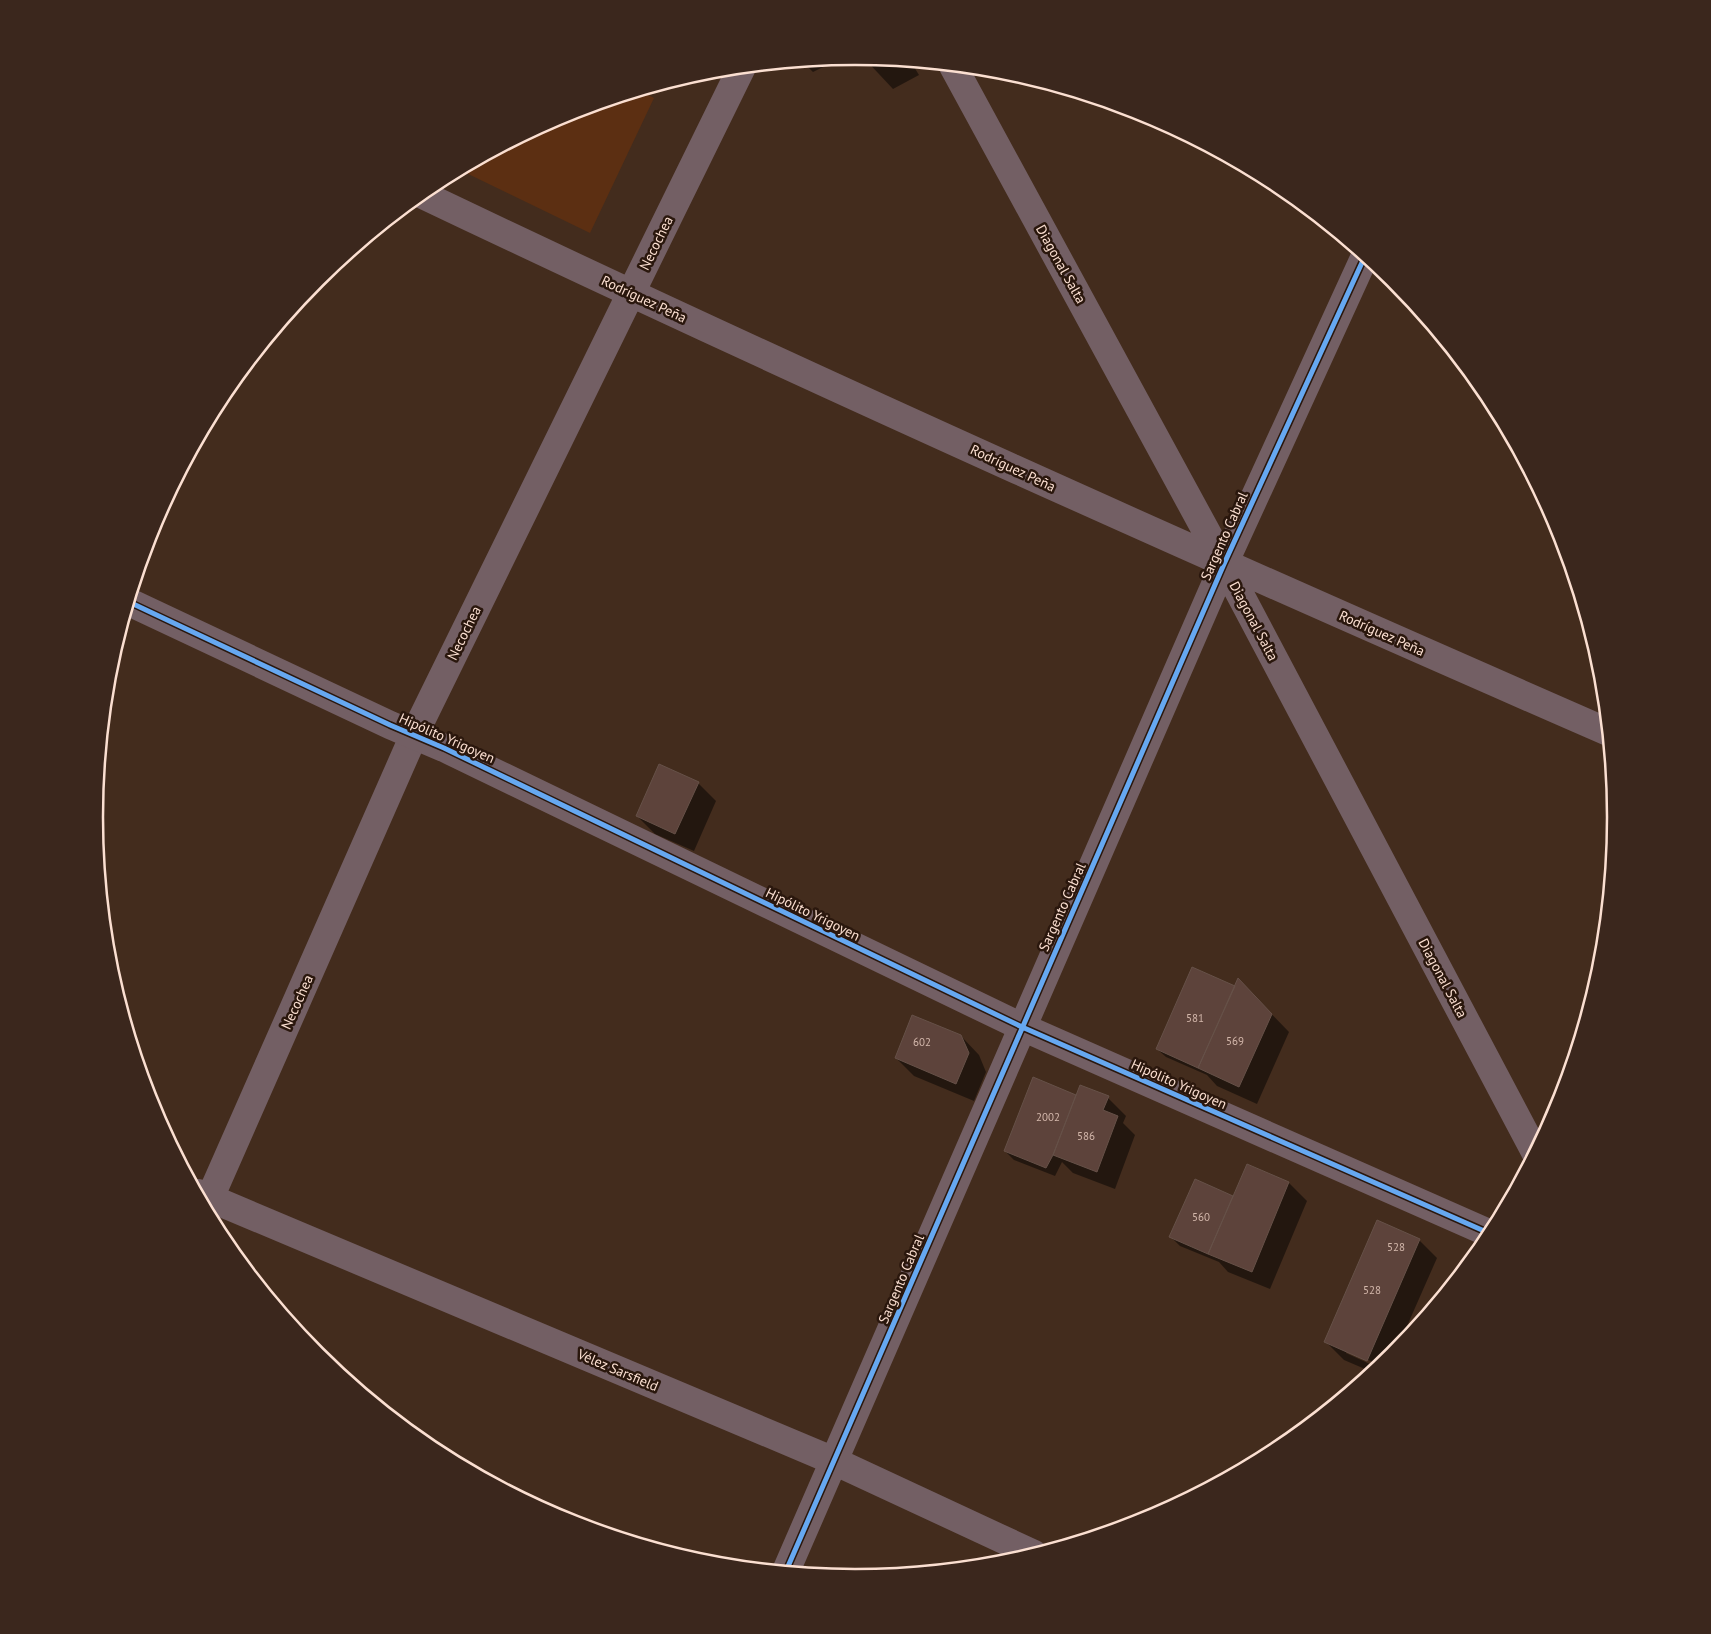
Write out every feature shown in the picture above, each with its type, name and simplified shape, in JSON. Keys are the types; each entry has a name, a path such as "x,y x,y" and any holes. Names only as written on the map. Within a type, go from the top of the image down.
{"street":[{"name":"Diagonal Salta","path":"955,71 1224,564 1532,1146"},
{"name":"Necochea","path":"206,1197 414,735 739,74"},
{"name":"Rodríguez Peña","path":"429,198 631,294 1224,564 1602,729"},
{"name":"Sargento Cabral","path":"788,1566 1224,564 1362,262"},
{"name":"Hipólito Yrigoyen","path":"134,604 444,748 1022,1027 1484,1231"},
{"name":"Vélez Sarsfield","path":"209,1202 834,1461 1024,1549"}],"shaded area":[{"path":"648,95 654,98 590,233 468,174 523,143 568,122"}],"building":[{"path":"659,764 699,782 675,834 636,816"},
{"path":"1192,967 1235,986 1198,1068 1156,1049"},
{"path":"1238,978 1272,1014 1239,1087 1198,1068"},
{"path":"912,1015 961,1035 969,1053 956,1084 895,1058"},
{"path":"1033,1077 1076,1095 1053,1155 1046,1168 1004,1151"},
{"path":"1080,1085 1109,1096 1103,1110 1118,1116 1097,1172 1053,1155"},
{"path":"1247,1164 1289,1182 1252,1272 1208,1254"},
{"path":"1195,1179 1233,1196 1208,1254 1169,1237"},
{"path":"1377,1220 1420,1239 1367,1361 1324,1342"}],"cycle path":[{"path":"788,1566 1224,564 1362,262"},
{"path":"134,604 390,725 444,748 1022,1027 1484,1231"}]}
